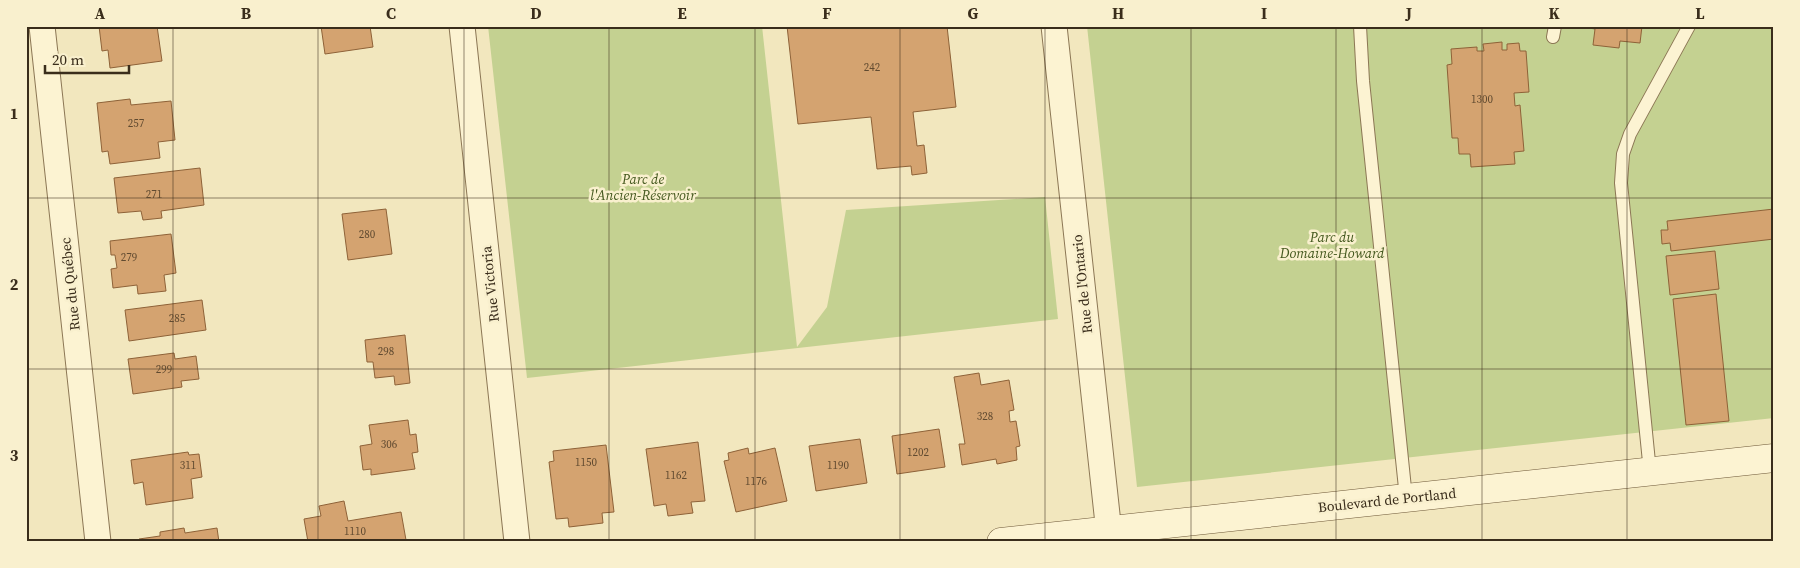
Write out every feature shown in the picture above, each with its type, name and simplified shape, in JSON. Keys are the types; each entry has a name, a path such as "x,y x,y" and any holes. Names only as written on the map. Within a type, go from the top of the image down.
{"main road":[{"name":"Boulevard de Portland","path":"1001,542 1109,536 1406,498 1774,458"}],"street":[{"name":"Rue du Québec","path":"42,26 98,542"},
{"name":"Rue Victoria","path":"462,26 517,542"},
{"name":"Rue de l'Ontario","path":"1054,26 1109,536"}],"lane":[{"path":"1360,26 1406,498"},
{"path":"1650,472 1621,183 1622,164 1623,154 1630,134 1689,26"}],"green space":[{"name":"Parc de l'Ancien-Réservoir","path":"488,26 762,26 797,347 827,307 846,210 1045,197 1058,319 527,378"},
{"name":"Parc du Domaine-Howard","path":"1087,26 1774,26 1774,418 1137,487"}],"building":[{"path":"99,26 157,26 162,61 110,68 108,50 102,51"},
{"path":"321,26 370,26 373,47 325,54"},
{"path":"787,26 947,26 956,107 913,112 917,146 924,145 927,173 912,175 911,166 877,169 871,117 798,124"},
{"path":"1578,26 1642,26 1640,43 1620,41 1619,48 1593,45 1595,29"},
{"path":"1502,42 1502,50 1507,50 1507,44 1519,43 1520,51 1526,51 1529,92 1514,93 1515,106 1520,105 1524,151 1514,152 1515,164 1471,167 1470,154 1459,154 1458,138 1452,138 1447,65 1452,64 1451,49 1477,47 1477,51 1484,51 1483,44"},
{"path":"130,99 131,105 171,101 175,140 158,142 160,158 110,164 108,151 102,152 97,103"},
{"path":"200,168 204,205 161,211 162,218 143,220 141,211 118,213 114,178"},
{"path":"386,209 392,254 348,260 342,214"},
{"path":"1774,209 1774,239 1671,251 1670,243 1662,244 1661,230 1668,230 1667,221"},
{"path":"171,234 176,273 164,275 166,291 138,294 137,285 113,288 111,269 117,268 115,255 111,255 110,241"},
{"path":"1715,251 1719,289 1670,295 1666,256"},
{"path":"1716,294 1729,421 1686,425 1673,299"},
{"path":"202,300 206,330 129,341 125,310"},
{"path":"405,335 410,383 395,385 394,376 375,378 373,362 367,362 365,340"},
{"path":"174,353 175,359 196,356 199,379 181,381 182,387 133,394 128,359"},
{"path":"979,373 981,385 1009,380 1014,410 1009,411 1010,422 1016,421 1020,446 1016,447 1017,460 997,464 996,459 962,465 959,444 965,444 954,377"},
{"path":"408,420 410,435 416,434 418,452 412,453 415,469 371,475 371,469 363,470 360,446 372,444 369,425"},
{"path":"939,429 945,467 897,474 892,436"},
{"path":"860,439 867,483 816,491 809,446"},
{"path":"698,442 705,501 691,502 693,513 668,516 666,504 654,506 646,449"},
{"path":"606,445 614,512 602,513 603,523 569,527 568,518 556,519 549,462 554,461 553,451"},
{"path":"748,448 749,454 775,448 787,501 736,512 724,461 729,460 728,453"},
{"path":"188,452 189,455 199,454 202,477 191,479 193,498 146,505 143,482 134,484 131,460"},
{"path":"344,501 348,521 401,512 406,540 398,542 308,542 304,519 321,516 319,506"},
{"path":"184,528 185,533 217,528 219,542 139,542 139,539 160,536 160,532"}]}
